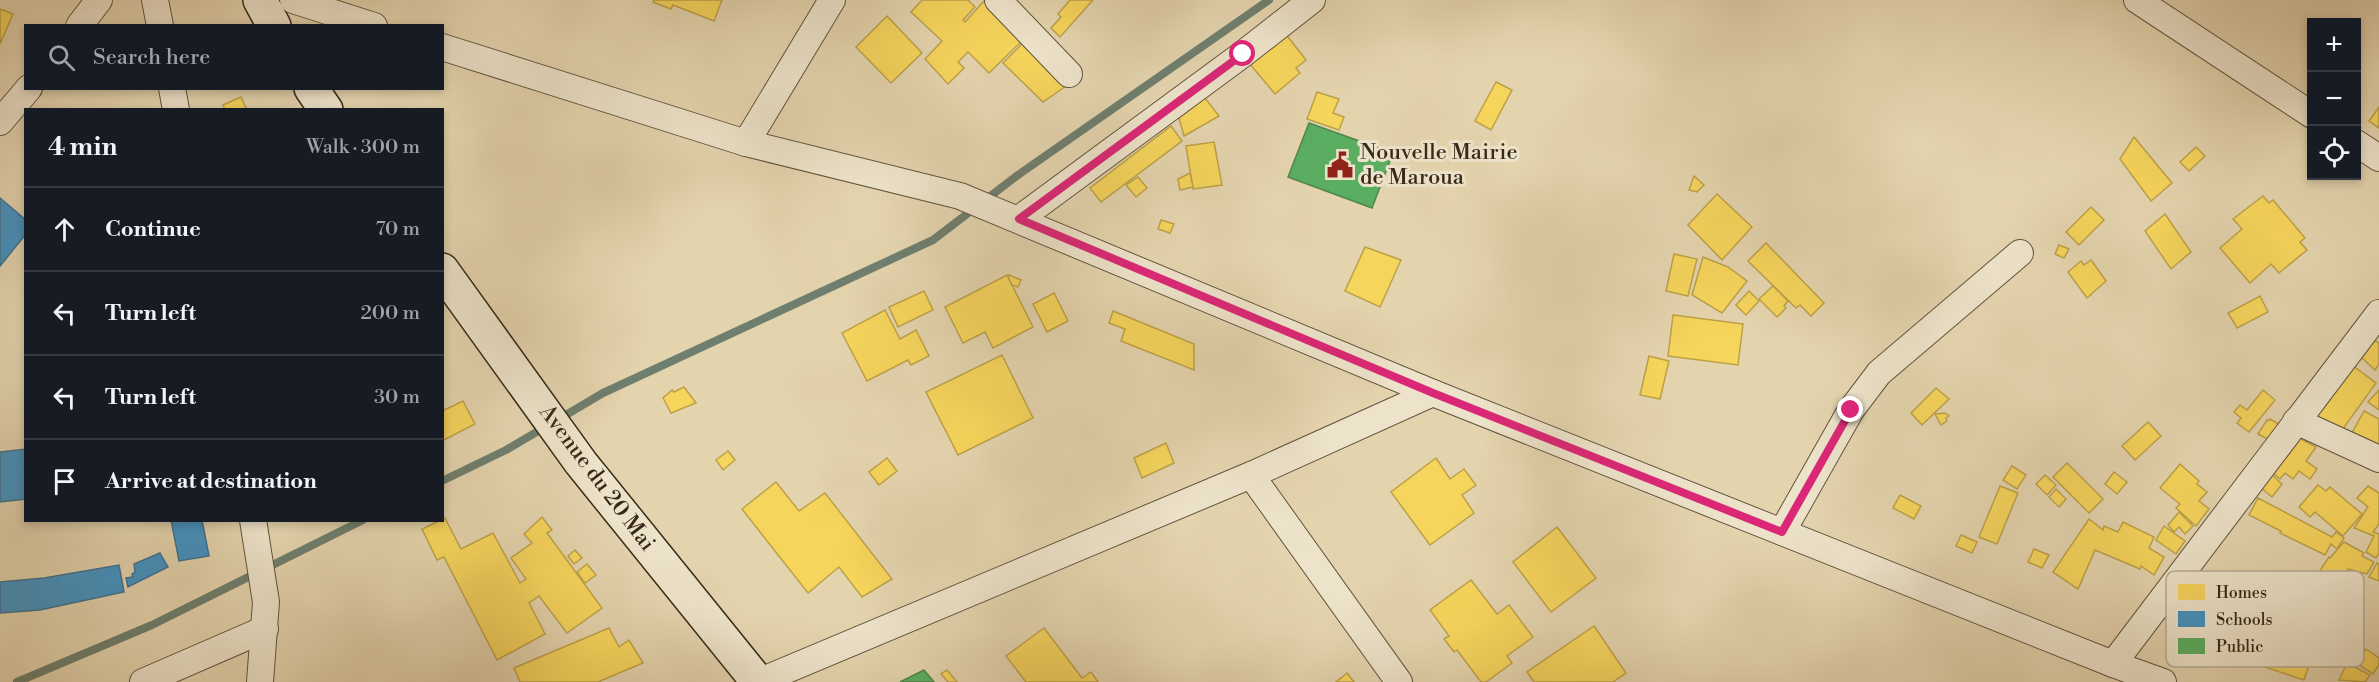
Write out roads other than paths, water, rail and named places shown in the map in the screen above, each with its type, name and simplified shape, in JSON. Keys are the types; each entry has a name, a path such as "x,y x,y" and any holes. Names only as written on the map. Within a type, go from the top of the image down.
{"street":[{"path":"81,24 99,0"},
{"path":"155,0 160,24"},
{"path":"260,0 273,24"},
{"path":"293,0 368,24"},
{"path":"746,143 832,0"},
{"path":"998,0 1069,74"},
{"path":"1012,216 1243,54 1312,0"},
{"path":"2137,0 2307,112"},
{"path":"444,48 746,143 960,196 1433,393 2163,682"},
{"path":"0,122 26,90"},
{"path":"172,90 176,108"},
{"path":"312,90 325,108"},
{"path":"2361,146 2379,158"},
{"path":"1782,532 1851,410 1879,373 2020,253"},
{"name":"Avenue du 20 Mai","path":"444,273 581,463 758,682"},
{"path":"2183,571 2379,313"},
{"path":"758,682 1251,475 1433,393"},
{"path":"2296,422 2379,459"},
{"path":"1251,475 1399,682"},
{"path":"253,522 266,602 260,682"},
{"path":"2113,664 2166,594"},
{"path":"143,682 265,628"}],"waterway":[{"path":"559,419 603,393 933,240 1018,175 1269,0"},
{"path":"444,480 506,450 545,427"},
{"path":"17,682 152,625 359,522"}],"place":[{"name":"Nouvelle Mairie de Maroua","path":"1340,165"}]}
